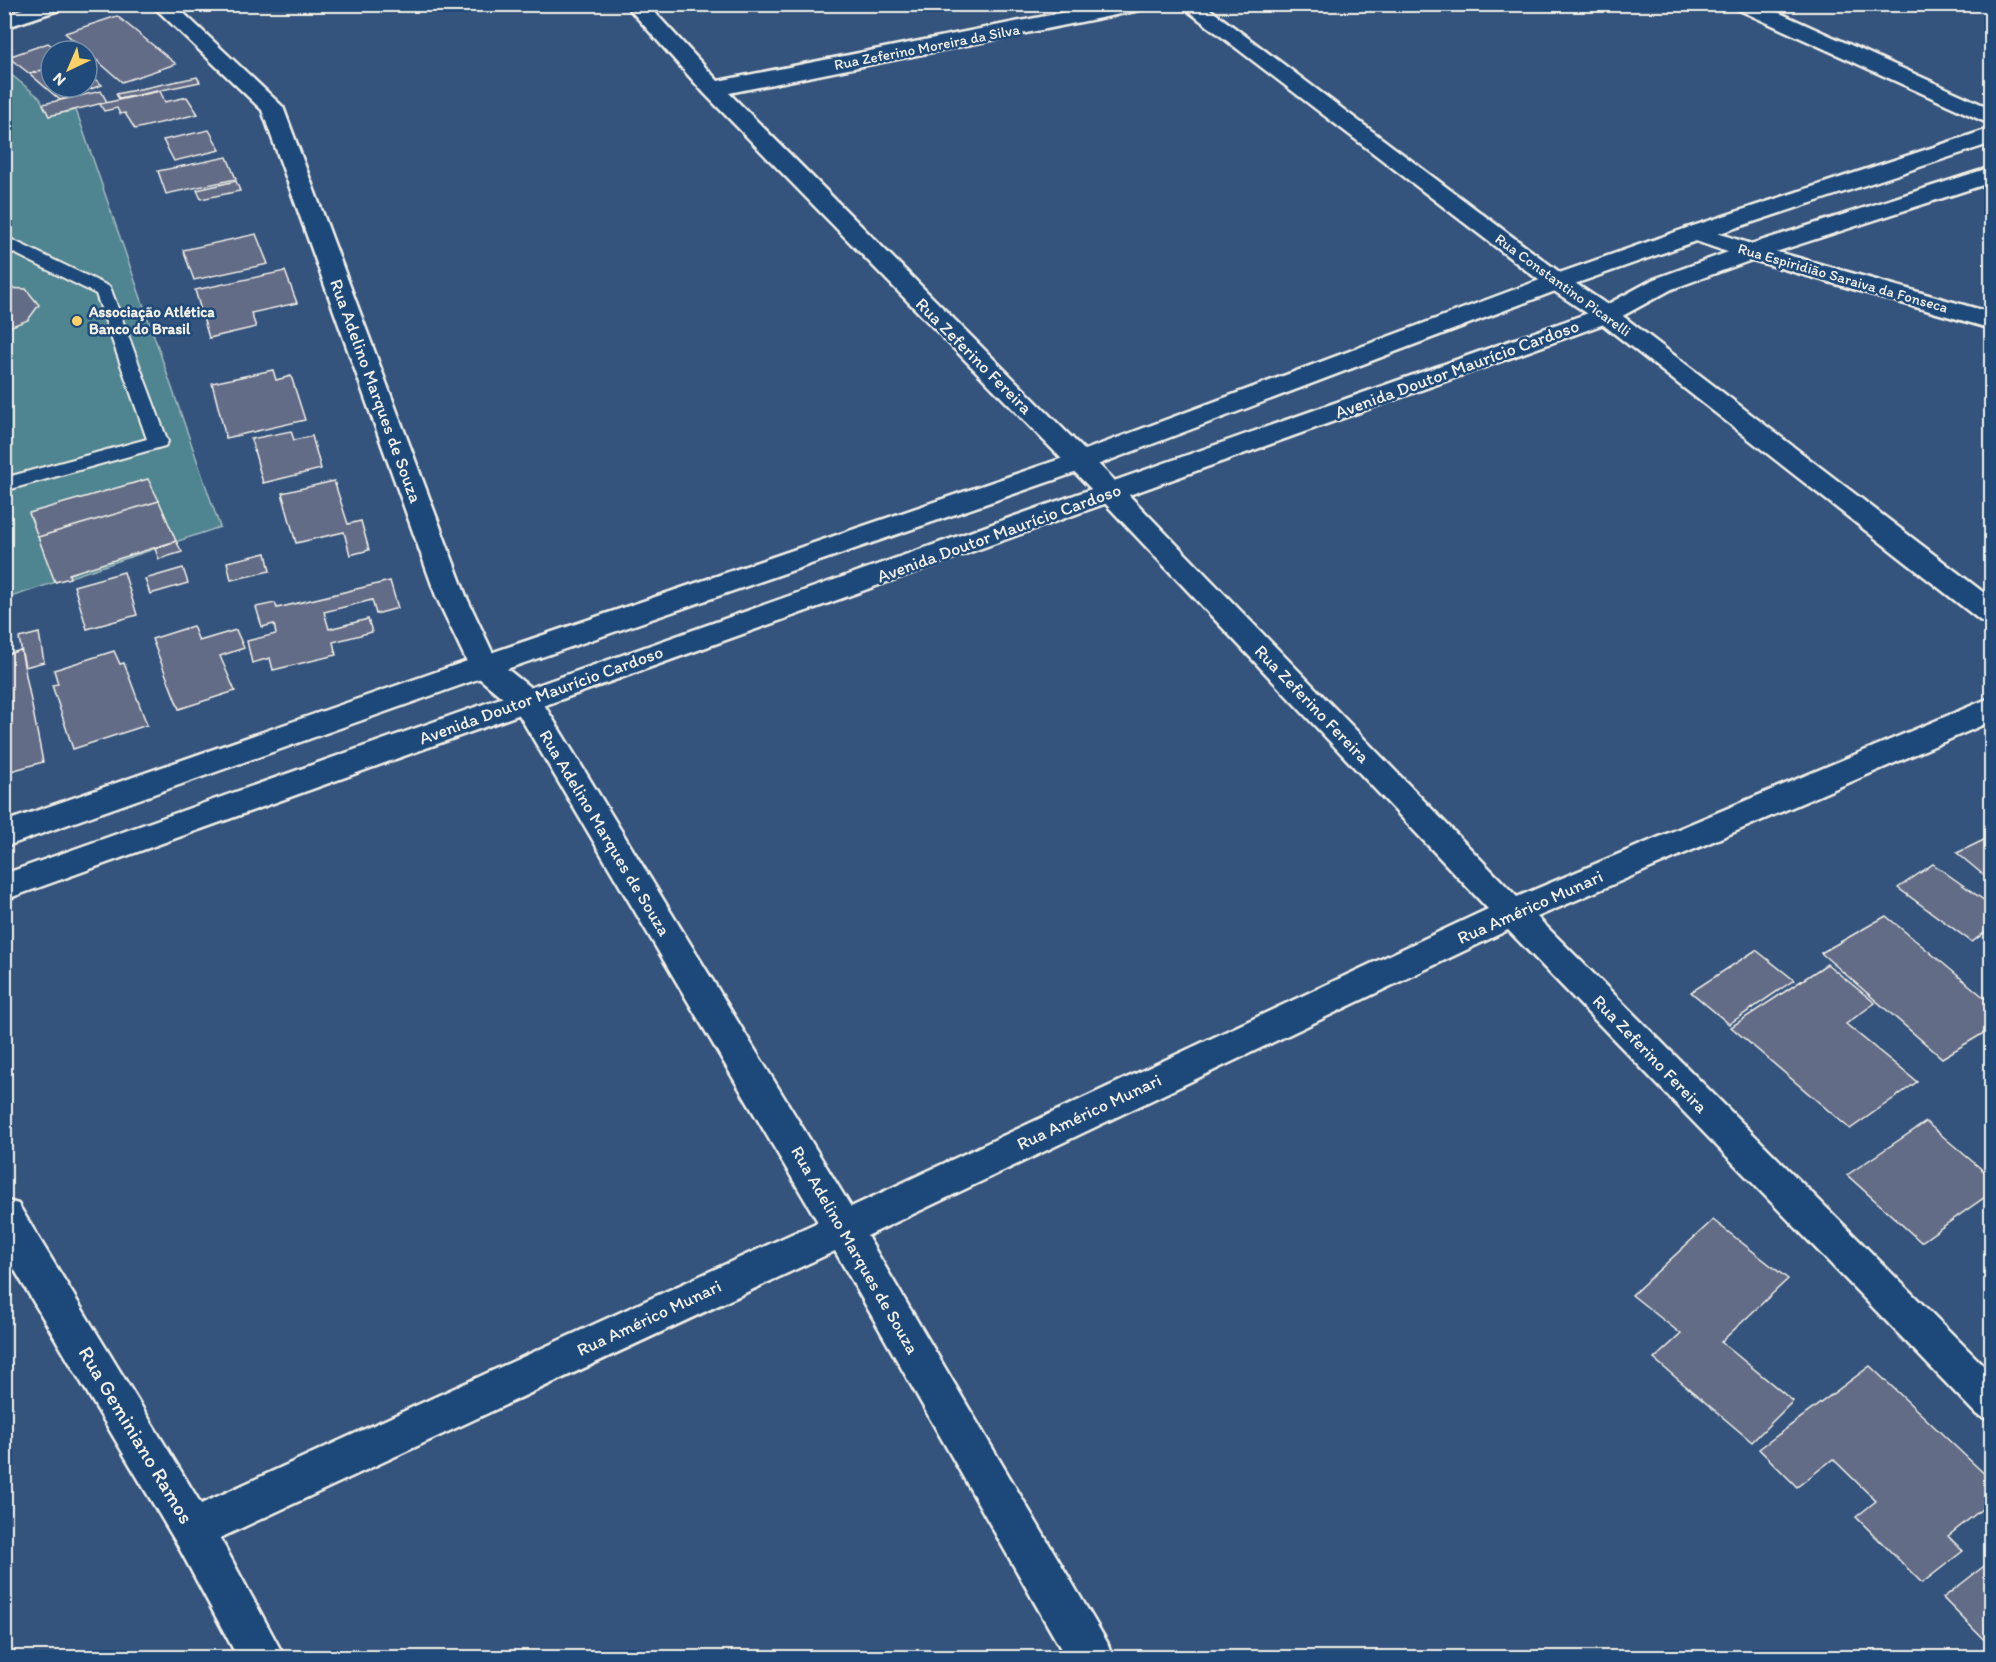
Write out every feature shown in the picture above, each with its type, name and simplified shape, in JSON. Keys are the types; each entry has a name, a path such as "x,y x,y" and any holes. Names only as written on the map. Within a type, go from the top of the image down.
{"street":[{"path":"4,22 58,4"},
{"name":"Rua Adelino Marques de Souza","path":"161,4 272,107 451,596 484,666 526,701 843,1229 1091,1658"},
{"name":"Rua Zeferino Fereira","path":"635,4 713,89 1111,493 1512,913 1992,1402"},
{"name":"Rua Zeferino Moreira da Silva","path":"713,89 1140,4"},
{"name":"Rua Constantino Picarelli","path":"1189,4 1557,282 1606,315 1992,614"},
{"path":"1742,4 1992,118"},
{"path":"4,835 484,666 1079,462 1696,232 1992,135"},
{"name":"Avenida Doutor Maurício Cardoso","path":"4,886 1606,315 1663,284 1751,252 1992,174"},
{"name":"Rua Espiridião Saraiva da Fonseca","path":"1696,232 1751,252 1992,321"},
{"name":"Rua Américo Munari","path":"192,1529 843,1229 1512,913 1992,708"},
{"name":"Rua Geminiano Ramos","path":"4,1216 192,1529 262,1658"}],"lane":[{"path":"4,241 104,291 158,442 4,485"}],"green space":[{"name":"Associação Atlética Banco do Brasil","path":"4,69 39,97 49,116 76,110 220,527 5,599"}],"building":[{"path":"117,16 176,64 122,82 99,62 99,39 72,39 65,33"},
{"path":"39,46 39,71 30,74 8,57"},
{"path":"39,71 39,82 30,74"},
{"path":"197,77 200,82 119,99 116,94"},
{"path":"99,91 101,91 107,102 49,116 43,104 65,99 99,99"},
{"path":"160,91 165,102 187,97 198,114 135,129 125,113 120,114 117,108 104,111 100,104"},
{"path":"209,130 220,150 174,161 163,140"},
{"path":"227,157 236,179 166,194 158,171"},
{"path":"236,181 240,191 201,199 197,190"},
{"path":"256,234 268,264 194,280 183,250"},
{"path":"285,271 297,303 251,313 256,327 209,338 195,290"},
{"path":"4,288 26,289 39,305 28,320 4,329"},
{"path":"273,370 276,380 291,376 305,420 226,438 212,383"},
{"path":"291,431 294,440 312,436 321,469 263,483 251,439"},
{"path":"148,479 159,501 38,537 29,513"},
{"path":"334,481 348,524 361,521 369,550 350,555 344,532 296,543 282,493"},
{"path":"159,501 176,541 69,574 70,578 55,582 38,537"},
{"path":"176,541 182,552 159,559 155,549"},
{"path":"266,553 270,571 231,580 227,562"},
{"path":"183,568 188,583 150,594 145,579"},
{"path":"124,572 137,615 87,629 74,586"},
{"path":"390,581 398,608 376,614 372,600 324,612 329,629 368,619 372,632 333,642 336,655 273,670 270,658 252,663 247,641 276,634 274,624 262,627 256,607 275,603 277,608"},
{"path":"193,626 199,641 236,630 244,648 220,656 235,691 179,709 152,639"},
{"path":"39,633 44,662 25,667 19,638"},
{"path":"21,650 43,762 4,773 4,655"},
{"path":"114,651 120,664 124,663 147,725 73,749 52,685 58,684 54,670"},
{"path":"1992,836 1992,882 1957,853"},
{"path":"1933,864 1992,906 1992,927 1972,942 1898,888"},
{"path":"1886,916 1992,1004 1992,1028 1942,1058 1821,953"},
{"path":"1756,950 1794,980 1729,1024 1691,992"},
{"path":"1827,964 1875,1003 1846,1024 1917,1082 1850,1129 1731,1027"},
{"path":"1926,1122 1992,1178 1992,1192 1921,1242 1847,1175"},
{"path":"1713,1220 1788,1279 1721,1342 1793,1401 1752,1442 1654,1359 1681,1334 1632,1295"},
{"path":"1870,1366 1992,1481 1992,1501 1948,1536 1963,1551 1922,1583 1856,1517 1876,1501 1833,1459 1797,1487 1759,1449"},
{"path":"1992,1560 1992,1648 1943,1598"}],"place":[{"name":"Associação Atlética Banco do Brasil","path":"77,321"}]}
